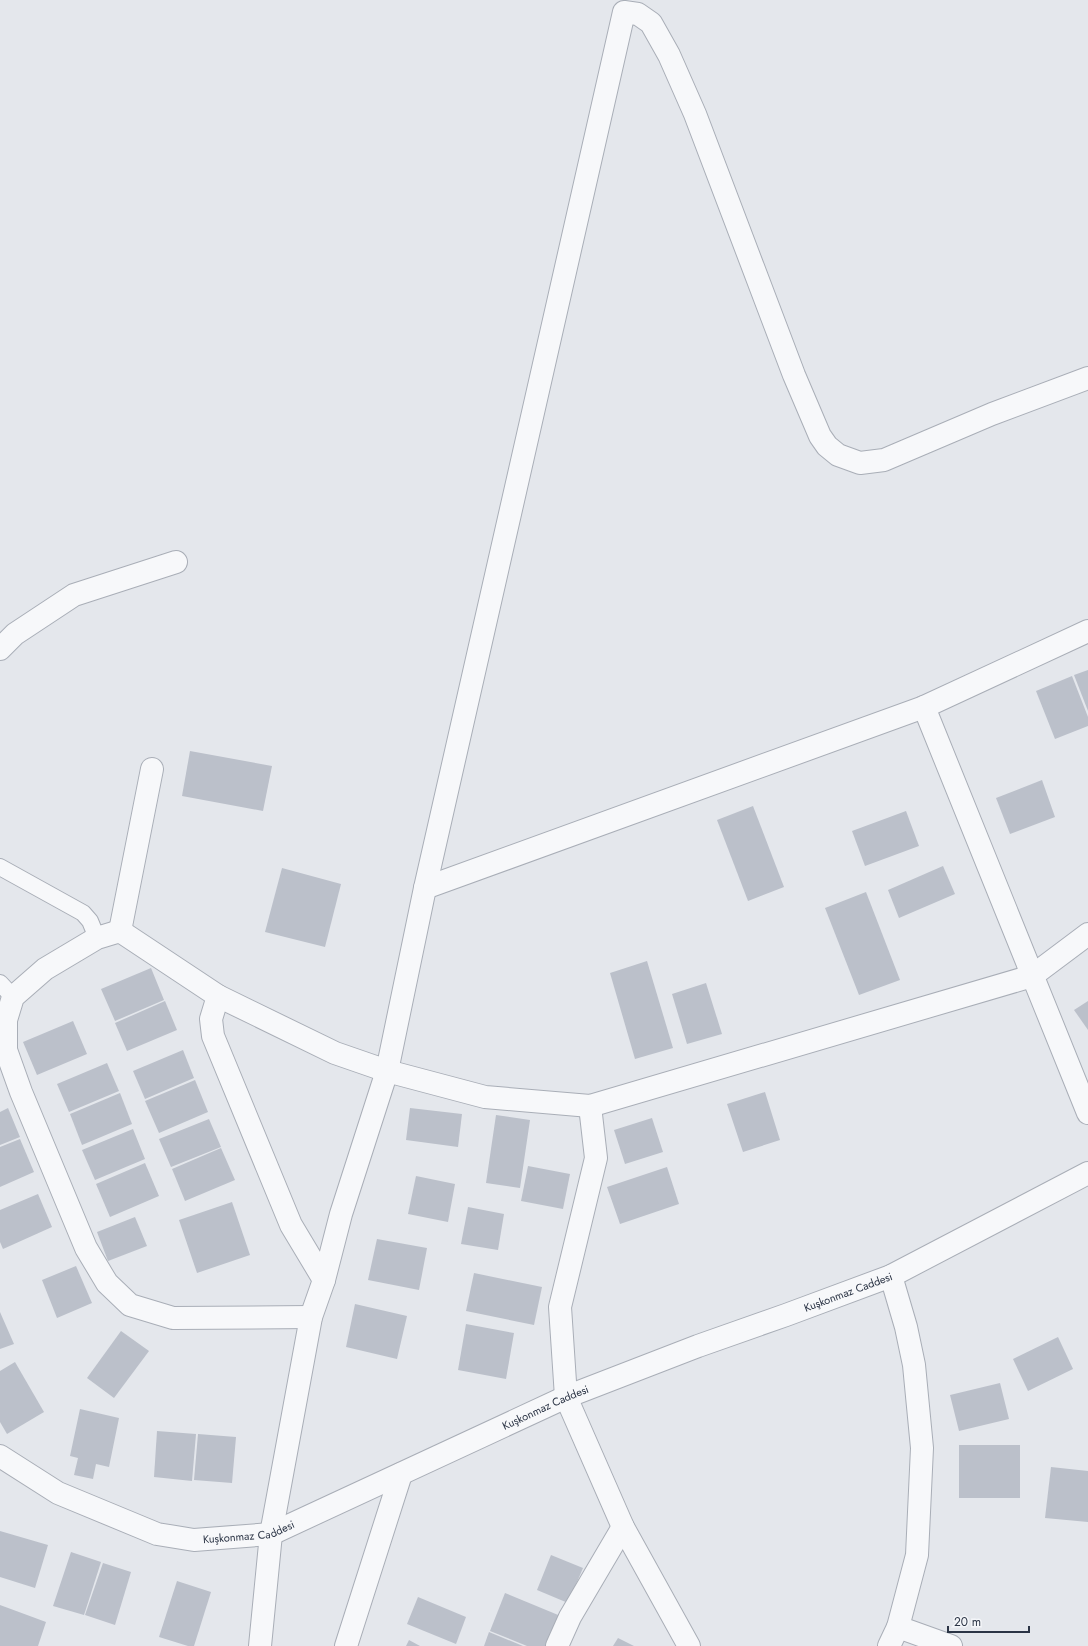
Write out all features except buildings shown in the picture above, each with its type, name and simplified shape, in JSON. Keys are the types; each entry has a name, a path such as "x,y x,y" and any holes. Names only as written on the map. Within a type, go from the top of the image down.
{"street":[{"path":"260,1646 271,1534 311,1317 324,1280 341,1214 387,1071 425,888 626,6 648,20 669,55 695,114 705,144 794,374 820,436 827,446 838,455 860,463 884,460 992,414 1088,378"},
{"path":"0,649 15,634 74,595 176,562"},
{"path":"425,888 924,706 1088,631"},
{"path":"924,706 1088,1113"},
{"path":"120,931 152,769"},
{"path":"120,931 218,996 334,1053 387,1071 485,1097 590,1106 1032,976 1088,934"},
{"path":"120,931 97,938 7,990 6,1050 21,1092 86,1248 107,1283 130,1305 173,1318 311,1317"},
{"path":"218,996 210,1019 213,1036 291,1225 324,1280"},
{"path":"590,1106 596,1158 560,1307 566,1397 623,1527 689,1646"},
{"name":"Kuşkonmaz Caddesi","path":"0,1456 58,1493 157,1534 194,1540 271,1534 566,1397 698,1346 891,1276 1088,1173"},
{"path":"891,1276 906,1327 914,1365 922,1448 917,1555 893,1637 951,1646"},
{"path":"346,1646 401,1474"},
{"path":"557,1646 570,1616 623,1527"}],"lane":[{"path":"0,867 83,913 90,921 97,938"}]}
